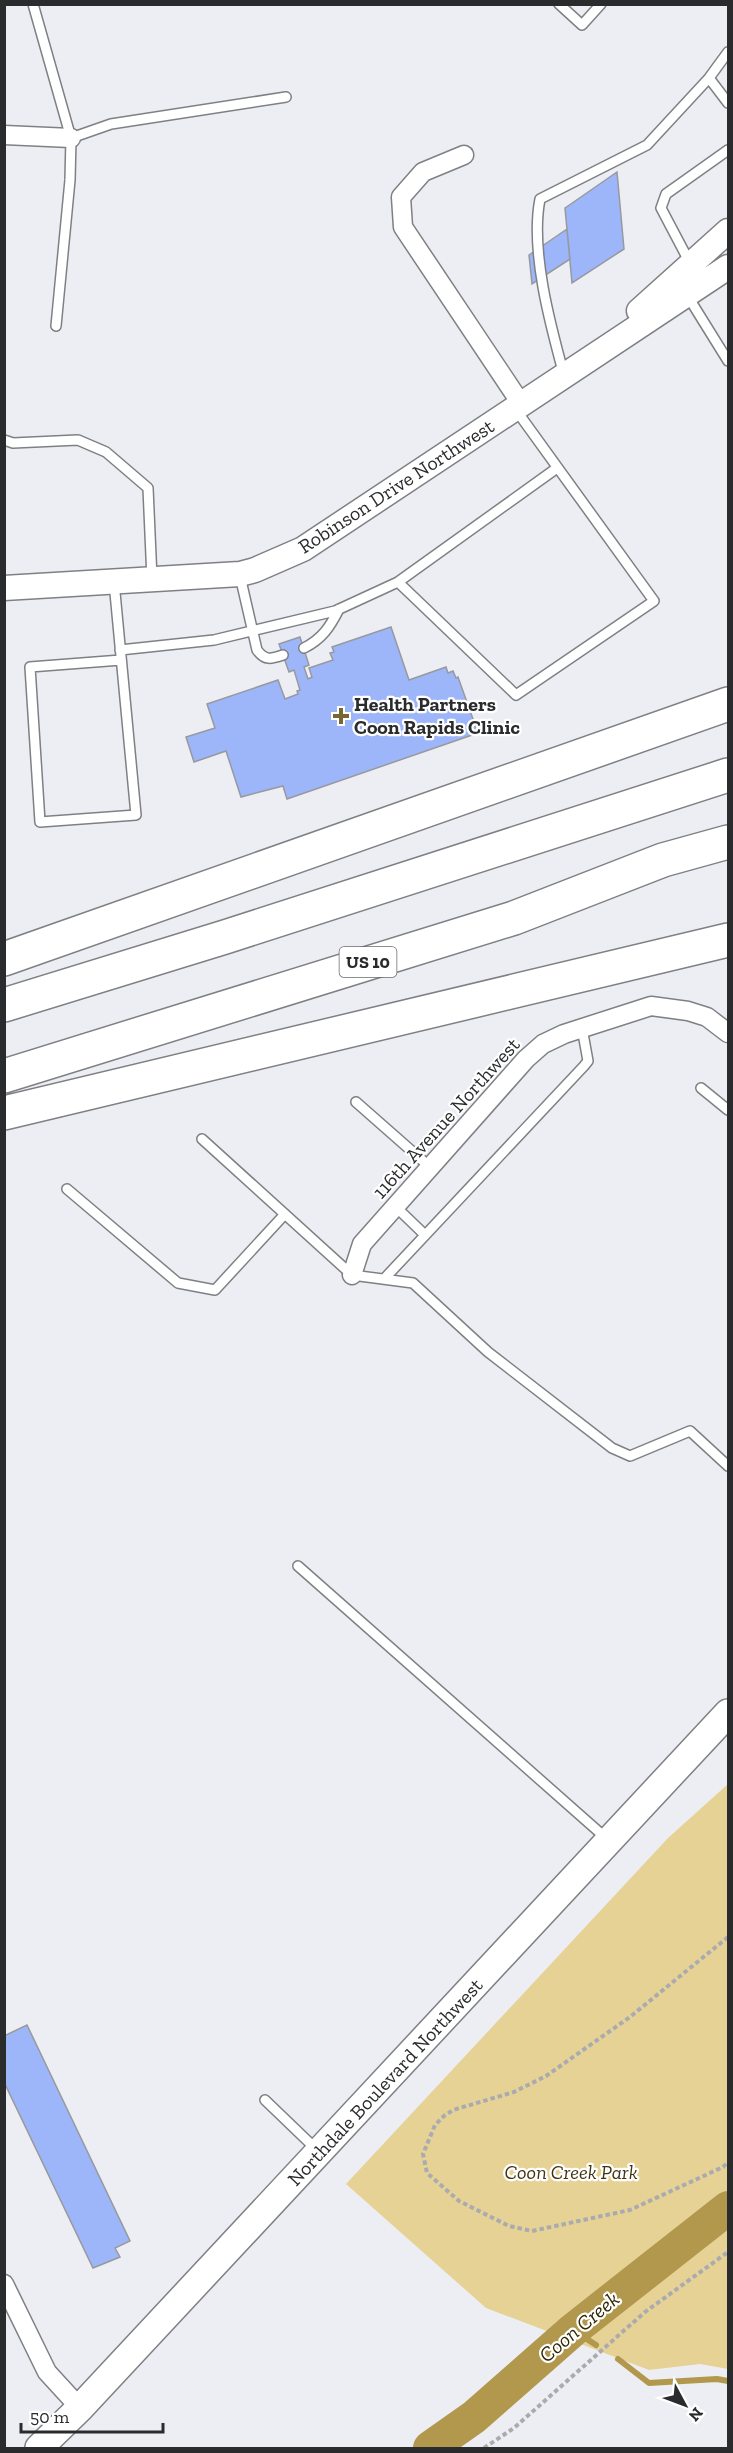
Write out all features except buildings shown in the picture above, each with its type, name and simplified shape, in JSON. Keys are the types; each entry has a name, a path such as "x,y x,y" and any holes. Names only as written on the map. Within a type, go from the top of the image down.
{"highway":[{"path":"4,959 729,704"},
{"path":"4,1005 225,937 729,775"},
{"name":"US 10","path":"4,1076 514,918 663,860 729,842"},
{"path":"4,1113 729,940"}],"main road":[{"name":"Northdale Boulevard Northwest","path":"39,2448 80,2408 729,1713"}],"street":[{"path":"4,135 71,138"},
{"path":"464,155 423,171 401,197 403,227 518,407"},
{"name":"Robinson Drive Northwest","path":"564,377 729,231"},
{"name":"Robinson Drive Northwest","path":"4,588 240,573 255,570 303,549 729,267"},
{"name":"116th Avenue Northwest","path":"352,1275 362,1244 526,1059 543,1044 582,1028 651,1006 688,1011 707,1017 729,1033"},
{"path":"4,2284 48,2372 80,2408"}],"lane":[{"path":"33,4 71,138 70,180 56,326"},
{"path":"559,4 582,25 601,4"},
{"path":"564,377 546,306 537,218 540,199 647,145 709,78 729,52"},
{"path":"709,78 729,103"},
{"path":"71,138 111,124 286,97"},
{"path":"692,265 661,208 666,194 729,150"},
{"path":"686,294 725,349 729,361"},
{"path":"398,582 516,695 654,601 557,468 518,407"},
{"path":"4,440 13,443 78,440 106,452 148,488 152,579"},
{"path":"120,650 214,640 339,609 398,582 557,468"},
{"path":"240,573 257,650 262,657 269,659 283,655"},
{"path":"114,582 136,815 40,822 30,667 121,660"},
{"path":"304,648 317,641 330,627 339,609"},
{"path":"384,1279 588,1061 582,1028"},
{"path":"701,1088 729,1110"},
{"path":"356,1102 431,1168"},
{"path":"202,1138 352,1275 413,1282 488,1352 612,1448 630,1456 690,1431 729,1466"},
{"path":"68,1189 178,1284 215,1290 285,1214"},
{"path":"396,1207 425,1235"},
{"path":"298,1566 609,1841"},
{"path":"265,2100 319,2152"}],"path":[{"path":"729,1937 630,2017 546,2076 514,2092 453,2110 444,2116 435,2125 423,2154 427,2173 459,2201 509,2226 532,2231 630,2210 723,2167 729,2162"},
{"path":"484,2448 514,2428 645,2312 729,2252"}],"green space":[{"name":"Coon Creek Park","path":"728,1784 728,2369 700,2364 649,2370 486,2308 346,2184 668,1838"}],"waterway":[{"name":"Coon Creek","path":"430,2448 474,2417 573,2330 728,2208"},
{"path":"573,2330 596,2345"},
{"path":"618,2359 649,2383 717,2379 728,2381"}],"place":[{"name":"Health Partners Coon Rapids Clinic","path":"341,716"}]}
